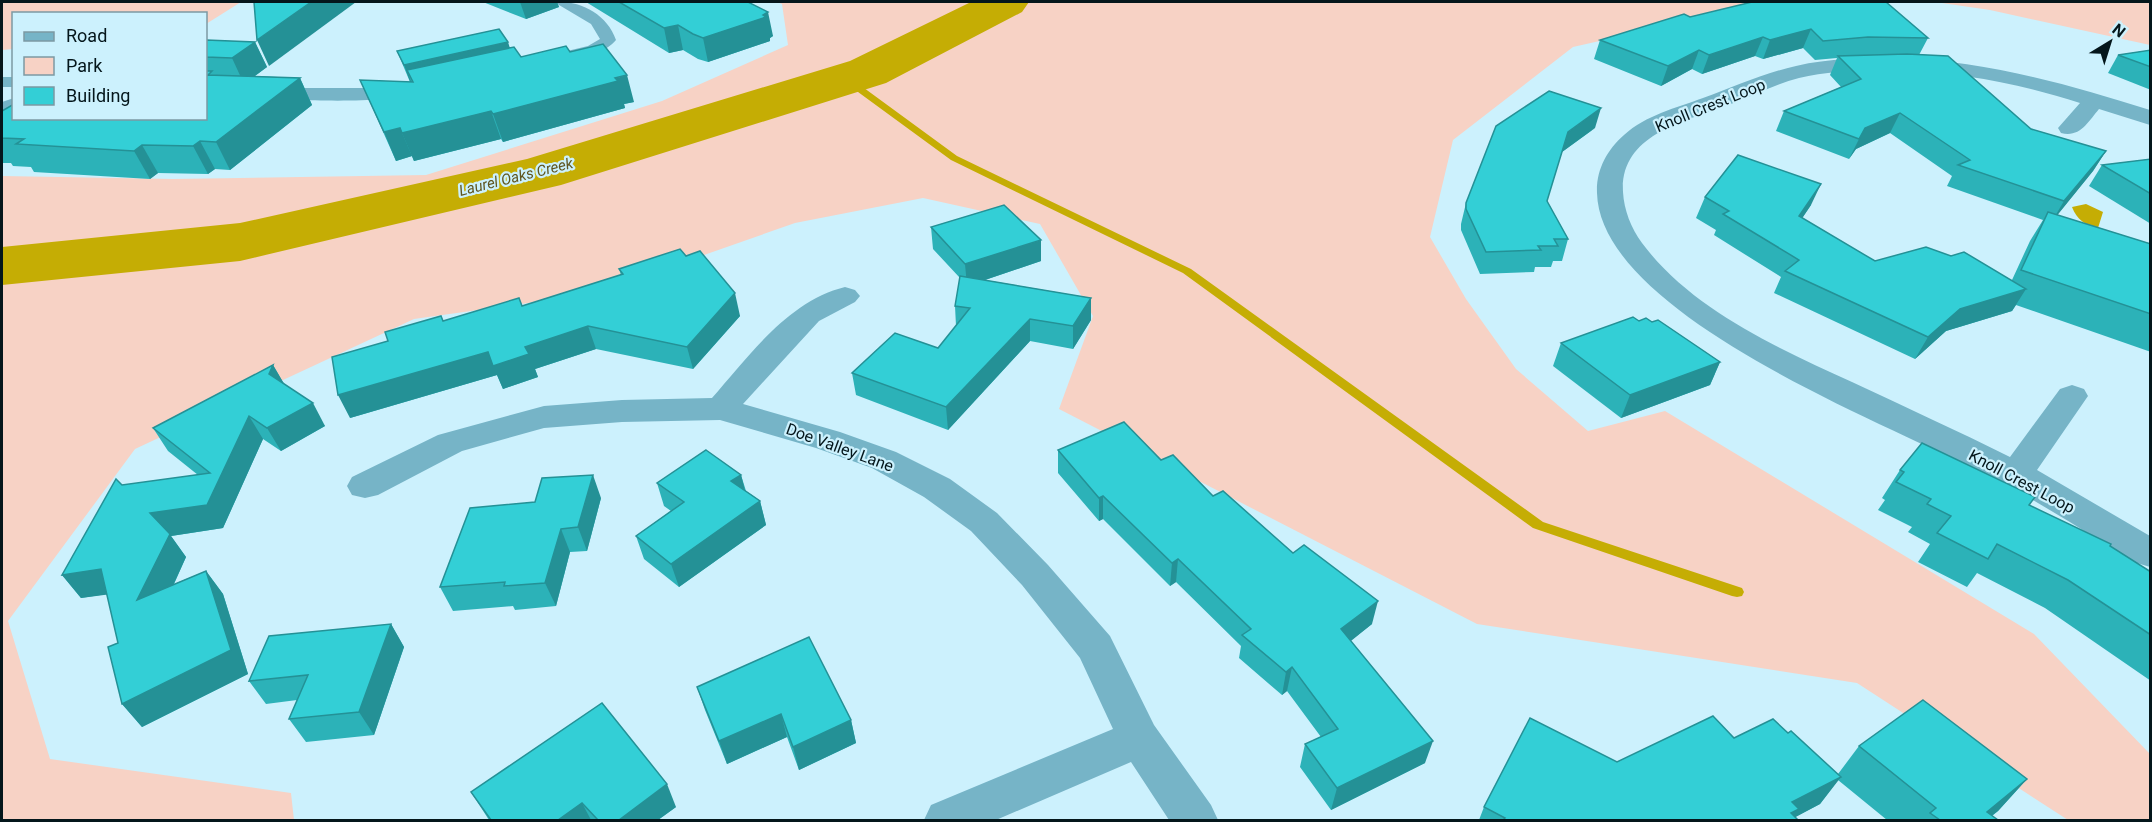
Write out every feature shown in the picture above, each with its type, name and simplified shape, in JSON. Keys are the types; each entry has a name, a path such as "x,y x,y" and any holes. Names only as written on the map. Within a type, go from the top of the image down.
{"street":[{"name":"Knoll Crest Loop","path":"2151,118 2054,87 1954,68 1869,65 1804,71 1779,77 1656,125 1630,141 1613,165 1609,194 1613,221 1638,257 1671,289 1717,325 1775,358 2016,474 2151,553"},
{"path":"2070,128 2095,100"},
{"path":"722,409 765,358 808,315 845,296"},
{"path":"2016,474 2072,396"},
{"name":"Doe Valley Lane","path":"365,486 450,443 544,417 622,411 722,409 828,440 884,460 937,488 984,522 1035,575 1096,648 1139,738 1195,820"},
{"path":"947,820 1139,738"}],"lane":[{"path":"548,60 593,50 608,40 606,30 585,12 561,2"},
{"path":"259,92 373,95 416,90"}],"green space":[{"path":"2,2 241,2 207,23 207,12 12,12 12,49 2,50"},
{"path":"777,2 1799,2 1710,16 1573,47 1453,140 1430,237 1466,299 1516,369 1588,431 1665,411 2034,634 2150,754 2150,820 2068,820 1857,683 1477,624 1059,409 1093,316 1040,224 923,198 795,223 593,294 414,319 135,449 8,621 50,759 291,793 294,820 2,820 2,176 173,179 426,175 662,101 788,45 782,4"},
{"path":"1935,2 2150,2 2150,45 1990,10"}],"shaded area":[{"path":"2086,204 2103,212 2098,228 2082,221 2072,207"}],"building":[{"path":"254,2 311,2 257,40"},
{"path":"619,2 748,2 768,12 763,15 766,17 703,38 678,25 664,28"},
{"path":"1752,2 1886,2 1928,38 1868,37 1823,41 1811,29 1770,40 1763,37 1709,55 1699,50 1668,66 1600,40 1684,14 1690,17"},
{"path":"499,29 508,42 404,65 397,51"},
{"path":"207,40 255,42 232,58 207,57"},
{"path":"603,44 627,75 615,78 618,81 493,114 491,111 402,133 400,128 384,132 360,80 413,82 407,70 514,47 521,57 566,46 570,52"},
{"path":"2151,50 2151,67 2118,55"},
{"path":"1907,54 1948,56 2031,129 2106,151 2064,201 1958,165 1970,160 1900,113 1865,128 1859,139 1784,111 1861,79 1838,56"},
{"path":"207,71 212,71 208,75 300,78 216,142 200,141 193,146 142,145 134,151 16,144 24,139 2,138 2,111 12,105 12,120 207,120"},
{"path":"1549,91 1601,108 1568,132 1547,201 1568,239 1554,239 1558,246 1538,246 1541,250 1486,252 1466,209 1466,203 1496,126"},
{"path":"1738,155 1821,184 1799,216 1875,261 1926,247 1951,256 1964,252 2026,289 1960,309 1928,337 1785,271 1799,260 1723,214 1729,211 1705,197"},
{"path":"2151,159 2151,194 2102,165"},
{"path":"1004,205 1041,240 965,264 931,227"},
{"path":"2048,212 2151,244 2151,314 2021,270"},
{"path":"680,249 686,256 700,251 735,293 687,347 588,326 525,347 529,354 493,366 488,352 338,395 332,357 388,341 385,332 441,316 443,321 519,298 522,306 623,274 619,269"},
{"path":"960,276 1091,298 1073,326 1030,319 946,407 852,373 895,333 938,348 970,308 955,306"},
{"path":"1633,317 1639,321 1646,318 1652,322 1658,320 1720,362 1630,395 1561,343"},
{"path":"273,365 269,374 313,403 267,428 249,416 207,505 150,513 170,534 137,600 206,571 231,650 122,704 108,647 118,643 101,569 62,575 116,479 122,485 210,473 153,428"},
{"path":"1124,422 1161,460 1173,455 1213,496 1223,491 1293,553 1304,545 1378,601 1341,629 1433,741 1337,788 1305,744 1338,729 1292,667 1286,672 1242,635 1251,629 1178,559 1172,563 1103,496 1099,498 1058,450"},
{"path":"1922,443 2035,497 2029,505 2111,544 2110,546 2151,572 2151,635 2068,580 1997,544 1988,559 1937,533 1951,516 1927,504 1931,499 1896,482 1904,472 1900,470"},
{"path":"706,450 741,475 731,481 760,501 671,564 636,536 684,502 657,483"},
{"path":"593,475 578,527 561,529 545,583 504,586 505,582 440,587 470,508 535,502 542,478"},
{"path":"391,624 359,712 289,719 308,675 249,681 269,636"},
{"path":"809,637 851,720 793,747 781,714 719,741 697,687"},
{"path":"1923,700 2027,779 1987,812 1998,820 1940,820 1930,813 1936,808 1859,746"},
{"path":"602,703 667,784 619,820 598,820 582,803 558,820 491,820 471,792"},
{"path":"1713,716 1734,738 1773,719 1788,733 1791,731 1841,777 1792,802 1799,809 1791,813 1798,820 1503,820 1505,818 1484,807 1530,718 1617,762"}],"waterway":[{"name":"Laurel Oaks Creek","path":"2,266 240,242 541,173 868,72 1006,2"},
{"path":"846,79 954,158 1187,271 1538,525 1737,592"}]}
